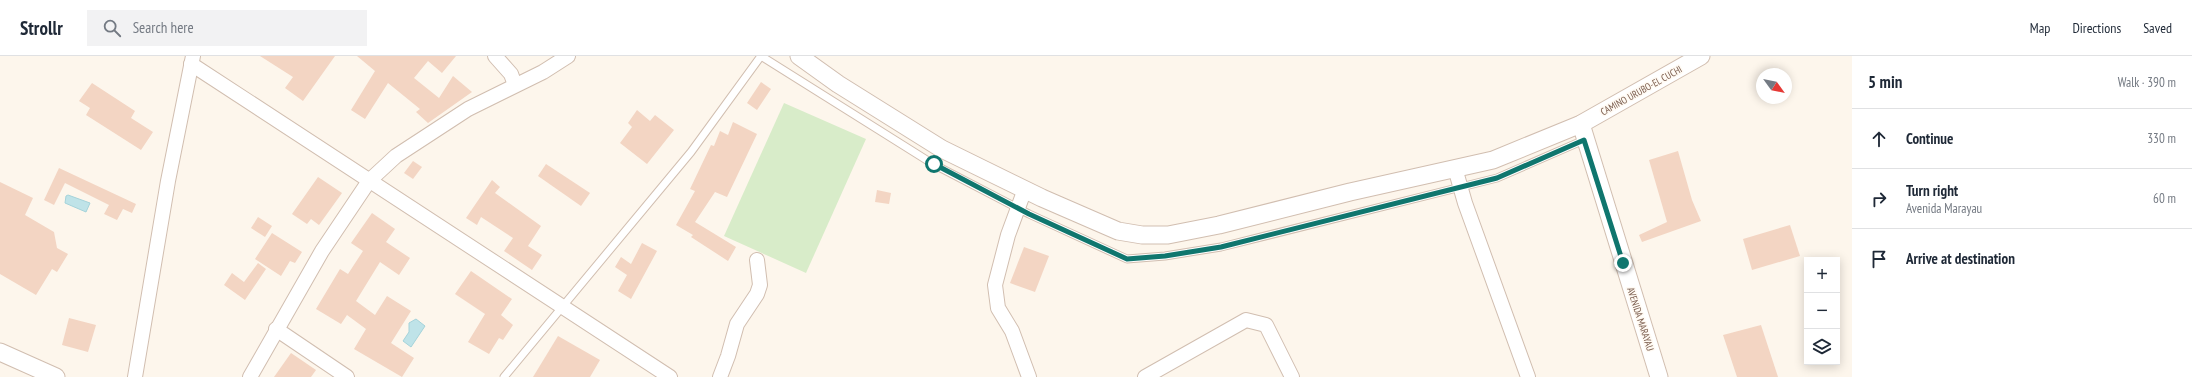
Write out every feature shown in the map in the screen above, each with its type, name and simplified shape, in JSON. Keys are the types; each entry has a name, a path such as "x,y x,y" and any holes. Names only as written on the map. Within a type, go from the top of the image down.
{"street":[{"path":"495,56 511,74 515,85"},
{"path":"250,377 276,329 322,251 369,181 396,156 462,112 543,72 568,56"},
{"name":"CAMINO URUBO-EL CUCHI","path":"799,56 838,84 942,149 1025,190 1118,231 1142,236 1168,235 1219,225 1350,192 1492,160 1580,124 1701,56"},
{"path":"135,377 168,181 192,60 369,181 670,377"},
{"name":"AVENIDA MARAYAU","path":"1580,124 1659,377"},
{"path":"1456,168 1461,187 1528,377"},
{"path":"1025,190 1017,208 1001,258 995,285 998,308 1012,331 1029,377"},
{"path":"720,377 728,356 737,324 757,294 760,285 756,260"},
{"path":"1145,377 1246,320 1257,322 1266,326 1292,377"},
{"path":"276,329 347,377"},
{"path":"0,352 56,377"}],"lane":[{"path":"504,377 692,152 761,56 934,164 1017,208 1127,259 1165,256 1221,247 1497,178 1584,140"}],"green space":[{"path":"784,103 866,139 806,273 724,236"}],"water":[{"path":"68,195 90,203 86,212 65,203 66,196"},
{"path":"416,319 425,326 411,347 403,341 409,332 409,323"}],"building":[{"path":"260,56 335,56 303,101 285,88 293,77"},
{"path":"357,56 456,56 442,73 428,61 414,78 439,98 453,76 472,92 428,123 416,112 420,109 388,83 365,119 351,110 375,71"},
{"path":"761,82 771,89 757,110 747,103"},
{"path":"92,83 135,111 131,118 153,132 141,150 86,115 90,108 79,101"},
{"path":"637,110 650,121 655,115 674,130 647,164 620,143 632,127 628,123"},
{"path":"733,122 757,134 727,197 715,192 695,222 736,247 728,261 691,237 693,235 676,225 695,191 690,189 711,145 714,146 720,131 728,135"},
{"path":"1678,151 1692,200 1701,221 1642,242 1639,235 1667,222 1649,160"},
{"path":"413,161 422,167 413,179 404,173"},
{"path":"546,164 590,193 581,206 538,176"},
{"path":"59,168 136,204 132,213 123,209 117,220 104,214 109,205 65,183 54,205 44,200"},
{"path":"318,177 342,193 319,225 311,219 307,224 292,214"},
{"path":"492,180 500,187 495,193 541,226 528,246 542,255 532,270 504,251 513,238 481,217 477,225 466,218"},
{"path":"0,182 33,198 25,215 54,232 57,248 68,254 57,272 52,269 36,295 0,274"},
{"path":"877,190 891,193 889,204 875,202"},
{"path":"372,213 395,229 386,242 410,258 399,275 380,262 356,301 375,315 387,296 411,311 391,343 414,358 402,377 354,349 366,329 347,315 341,324 316,309 340,269 348,274 363,251 351,243"},
{"path":"258,217 272,226 265,237 251,228"},
{"path":"1790,225 1800,256 1752,270 1743,239"},
{"path":"272,233 302,252 295,263 290,261 281,276 255,259"},
{"path":"642,243 657,251 631,299 618,291 627,275 615,267 621,257 631,264"},
{"path":"1024,247 1049,256 1035,292 1010,283"},
{"path":"258,263 266,269 245,300 224,285 232,273 244,282"},
{"path":"471,271 512,299 501,315 513,325 503,340 499,338 489,354 468,342 485,314 455,294"},
{"path":"69,318 96,325 88,352 62,345"},
{"path":"1761,325 1778,377 1737,377 1723,335"},
{"path":"558,336 600,360 590,377 533,377"},
{"path":"291,353 316,370 311,377 274,377"}],"route":[{"path":"934,164 1029,214 1109,253 1127,259 1165,256 1221,247 1497,178 1584,140 1623,263"}]}
